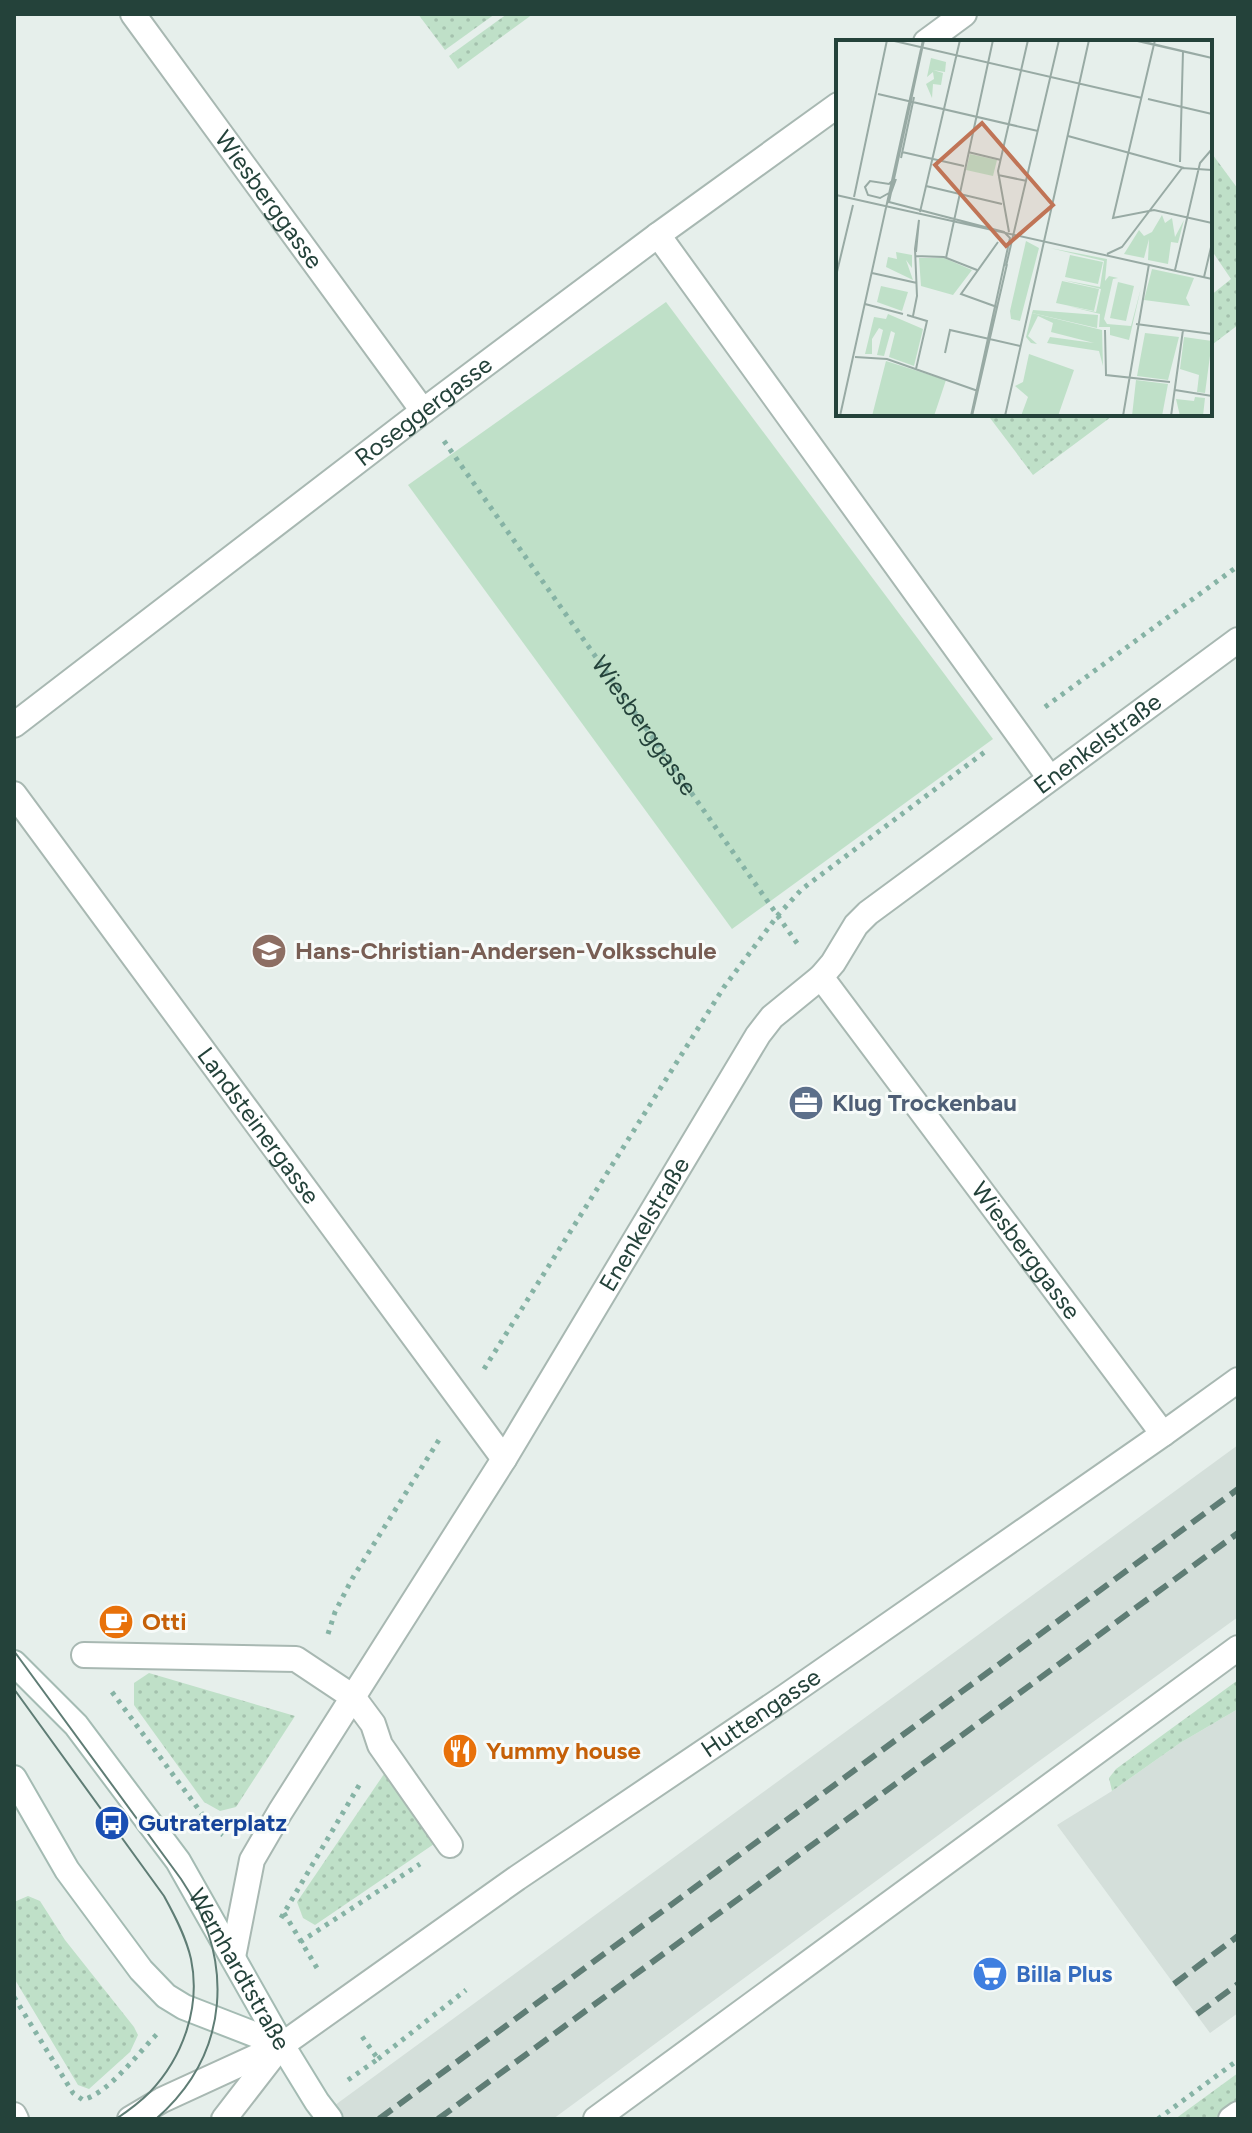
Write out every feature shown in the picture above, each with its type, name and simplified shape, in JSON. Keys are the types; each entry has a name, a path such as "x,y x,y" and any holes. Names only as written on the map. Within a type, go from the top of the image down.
{"street":[{"name":"Wiesberggasse","path":"133,14 423,411"},
{"path":"929,40 964,14"},
{"name":"Roseggergasse","path":"14,725 423,411 836,106"},
{"path":"658,235 1049,777"},
{"name":"Enenkelstraße","path":"233,1957 252,1860 504,1459 758,1035 772,1017 821,977 856,925 868,913 1238,640"},
{"name":"Landsteinergasse","path":"14,794 504,1459"},
{"name":"Wiesberggasse","path":"821,977 1163,1434"},
{"name":"Huttengasse","path":"130,2119 162,2100 282,2045 517,1878 785,1697 1238,1380"},
{"path":"596,2119 1238,1648"},
{"path":"84,1655 296,1659 353,1697 373,1724 380,1745 450,1845"},
{"name":"Wernhardtstraße","path":"14,1663 76,1725 178,1861 282,2045"},
{"name":"Wernhardtstraße","path":"14,1778 67,1870 141,1970 166,1996 184,2007 282,2045"},
{"path":"282,2045 328,2116"},
{"name":"Huttengasse","path":"224,2119 282,2045"},
{"path":"1231,2119 1238,2114"}],"path":[{"name":"Wiesberggasse","path":"423,411 821,977"},
{"path":"84,1655 208,1822 252,1860"},
{"path":"233,1957 270,1936 380,1745"},
{"path":"300,1942 450,1845"},
{"path":"378,2059 466,1990"},
{"path":"14,1997 73,2093 83,2100 95,2096 148,2043"},
{"path":"1158,2119 1238,2060"}],"shaded area":[{"path":"1238,1445 1238,1617 553,2119 316,2119"},
{"path":"1238,1709 1238,2013 1210,2033 1057,1825 1180,1743"}],"green space":[{"path":"418,14 495,14 445,50"},
{"path":"507,14 533,14 458,69 449,56"},
{"path":"1212,154 1238,189 1238,325 1213,344 1212,294 1231,279 1212,251"},
{"path":"666,302 993,739 732,929 408,485"},
{"path":"989,416 1112,416 1033,475"},
{"path":"149,1673 295,1716 236,1807 220,1811 204,1802 134,1705 134,1683"},
{"path":"1238,1680 1238,1709 1180,1743 1112,1791 1109,1778 1116,1769"},
{"path":"384,1774 437,1842 315,1925 303,1918 297,1902"},
{"path":"28,1896 40,1901 65,1940 138,2035 130,2052 89,2089 78,2085 14,1978 14,1902"},
{"path":"1238,2073 1238,2101 1214,2119 1175,2119"}],"tram line":[{"path":"14,1651 181,1879 199,1910 210,1941 217,1973 217,2004 211,2035 199,2065 181,2093 156,2119"},
{"path":"14,1689 164,1896 191,1959 191,2013 180,2047 150,2092 116,2119"}],"railway":[{"path":"379,2119 1238,1489"},
{"path":"438,2119 1238,1533"},
{"path":"1174,1984 1238,1936"},
{"path":"1197,2014 1238,1984"}],"place":[{"name":"Hans-Christian-Andersen-Volksschule","path":"269,951"},
{"name":"Klug Trockenbau","path":"806,1103"},
{"name":"Otti","path":"116,1622"},
{"name":"Yummy house","path":"460,1751"},
{"name":"Gutraterplatz","path":"112,1823"},
{"name":"Billa Plus","path":"990,1974"}]}
